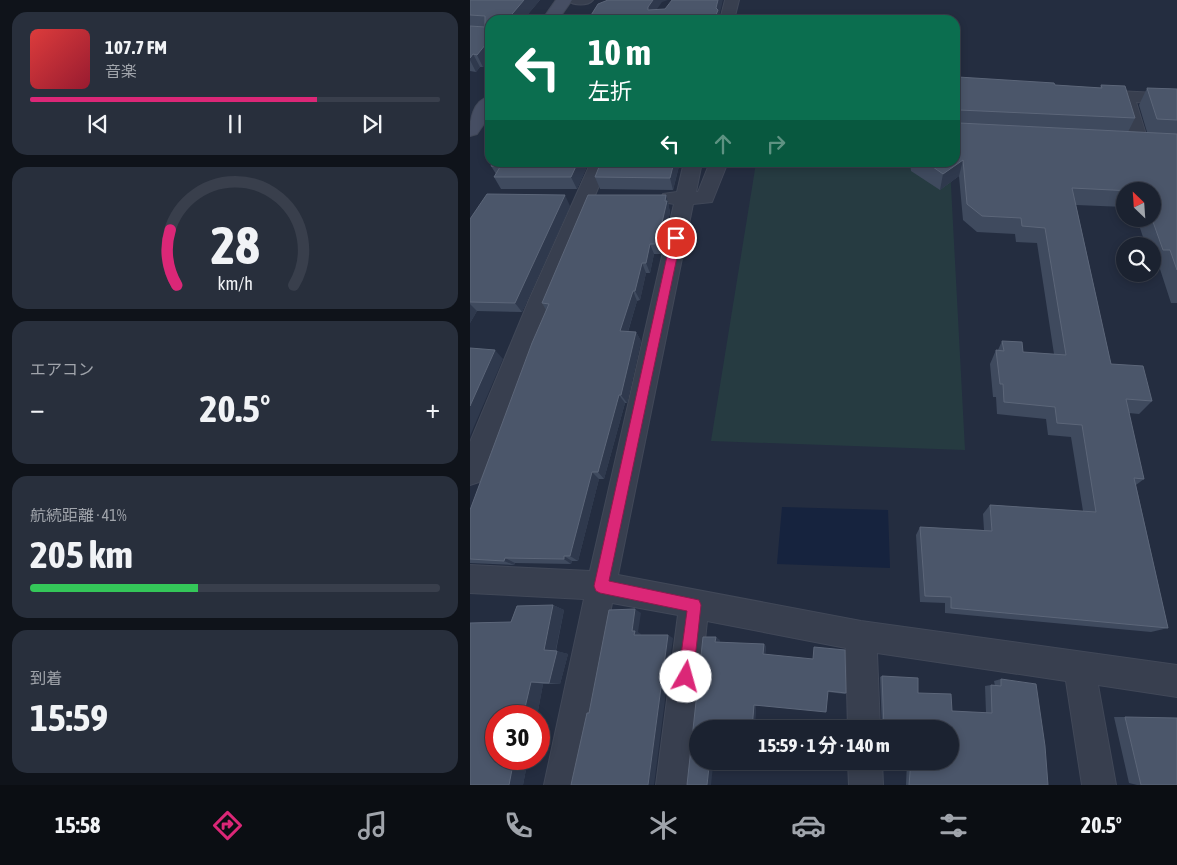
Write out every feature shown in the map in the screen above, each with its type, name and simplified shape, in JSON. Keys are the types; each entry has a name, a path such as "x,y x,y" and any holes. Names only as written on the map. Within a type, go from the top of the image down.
{"street":[{"path":"554,15 564,0"},
{"path":"575,0 586,0"},
{"path":"728,15 732,0"},
{"path":"1079,94 1177,99"},
{"path":"1126,96 1139,141"},
{"path":"470,130 485,109"},
{"path":"1120,141 1158,143"},
{"path":"470,473 540,300 587,197 598,167"},
{"path":"561,785 600,586 692,167"},
{"path":"655,198 705,198 717,167"},
{"path":"470,579 600,586 861,636 1177,681"},
{"path":"673,785 694,605"},
{"path":"861,636 864,720"},
{"path":"1079,666 1099,785"},
{"path":"865,770 866,785"}],"green space":[{"path":"755,167 950,167 965,450 711,441"}],"water":[{"path":"782,507 888,510 890,568 777,564"}],"building":[{"path":"470,0 524,0 511,15 470,15"},
{"path":"608,0 653,0 648,10 665,9 672,0 718,0 716,8 718,10 716,15 591,15 598,4"},
{"path":"470,26 485,27 485,45 477,55 473,54 470,58"},
{"path":"960,77 1102,88 1101,85 1125,86 1135,118 960,110"},
{"path":"1147,88 1177,89 1177,120 1157,119"},
{"path":"960,123 1177,134 1177,270 1170,250 1163,250 1161,237 1158,237 1155,228 1161,228 1161,182 1116,182 1116,190 1072,188 1111,364 1143,366 1152,401 1126,399 1144,479 1134,478 1168,628 951,608 951,597 925,596 920,527 992,531 990,505 1096,512 1082,425 1057,423 1055,407 1004,402 1003,384 1000,384 996,350 1004,351 1002,341 1022,342 1023,352 1066,355 1045,228 1022,226 1021,218 982,216 967,204 963,160 960,162"},
{"path":"500,167 576,167 571,177 494,177"},
{"path":"599,167 673,167 670,178 595,177"},
{"path":"933,167 953,167 943,174"},
{"path":"487,194 565,195 515,303 470,302 470,219"},
{"path":"588,195 666,195 665,201 667,201 657,244 650,244 646,263 642,263 635,291 633,291 620,331 636,332 621,395 619,395 598,472 592,472 570,556 564,556 564,559 505,558 504,561 470,559 470,510 532,343 549,304 542,303"},
{"path":"470,348 495,350 470,406"},
{"path":"553,605 544,650 557,651 549,683 531,682 526,705 485,705 485,770 512,770 509,785 470,785 470,623 511,622 517,606"},
{"path":"635,609 632,631 635,631 634,635 668,635 648,785 571,785 587,713 589,713 609,610"},
{"path":"703,637 716,637 715,642 764,644 763,654 813,659 814,647 845,650 846,693 828,691 826,712 754,705 753,720 694,720"},
{"path":"882,676 918,678 918,693 951,694 952,711 992,713 991,685 1001,686 1001,679 1036,684 1045,746 1048,785 909,785 910,770 959,770 959,720 884,720"},
{"path":"1125,717 1177,718 1177,785 1141,785"},
{"path":"689,766 689,770 709,770 707,785 687,785"}],"route":[{"path":"676,238 600,586 694,605 686,677"}]}
